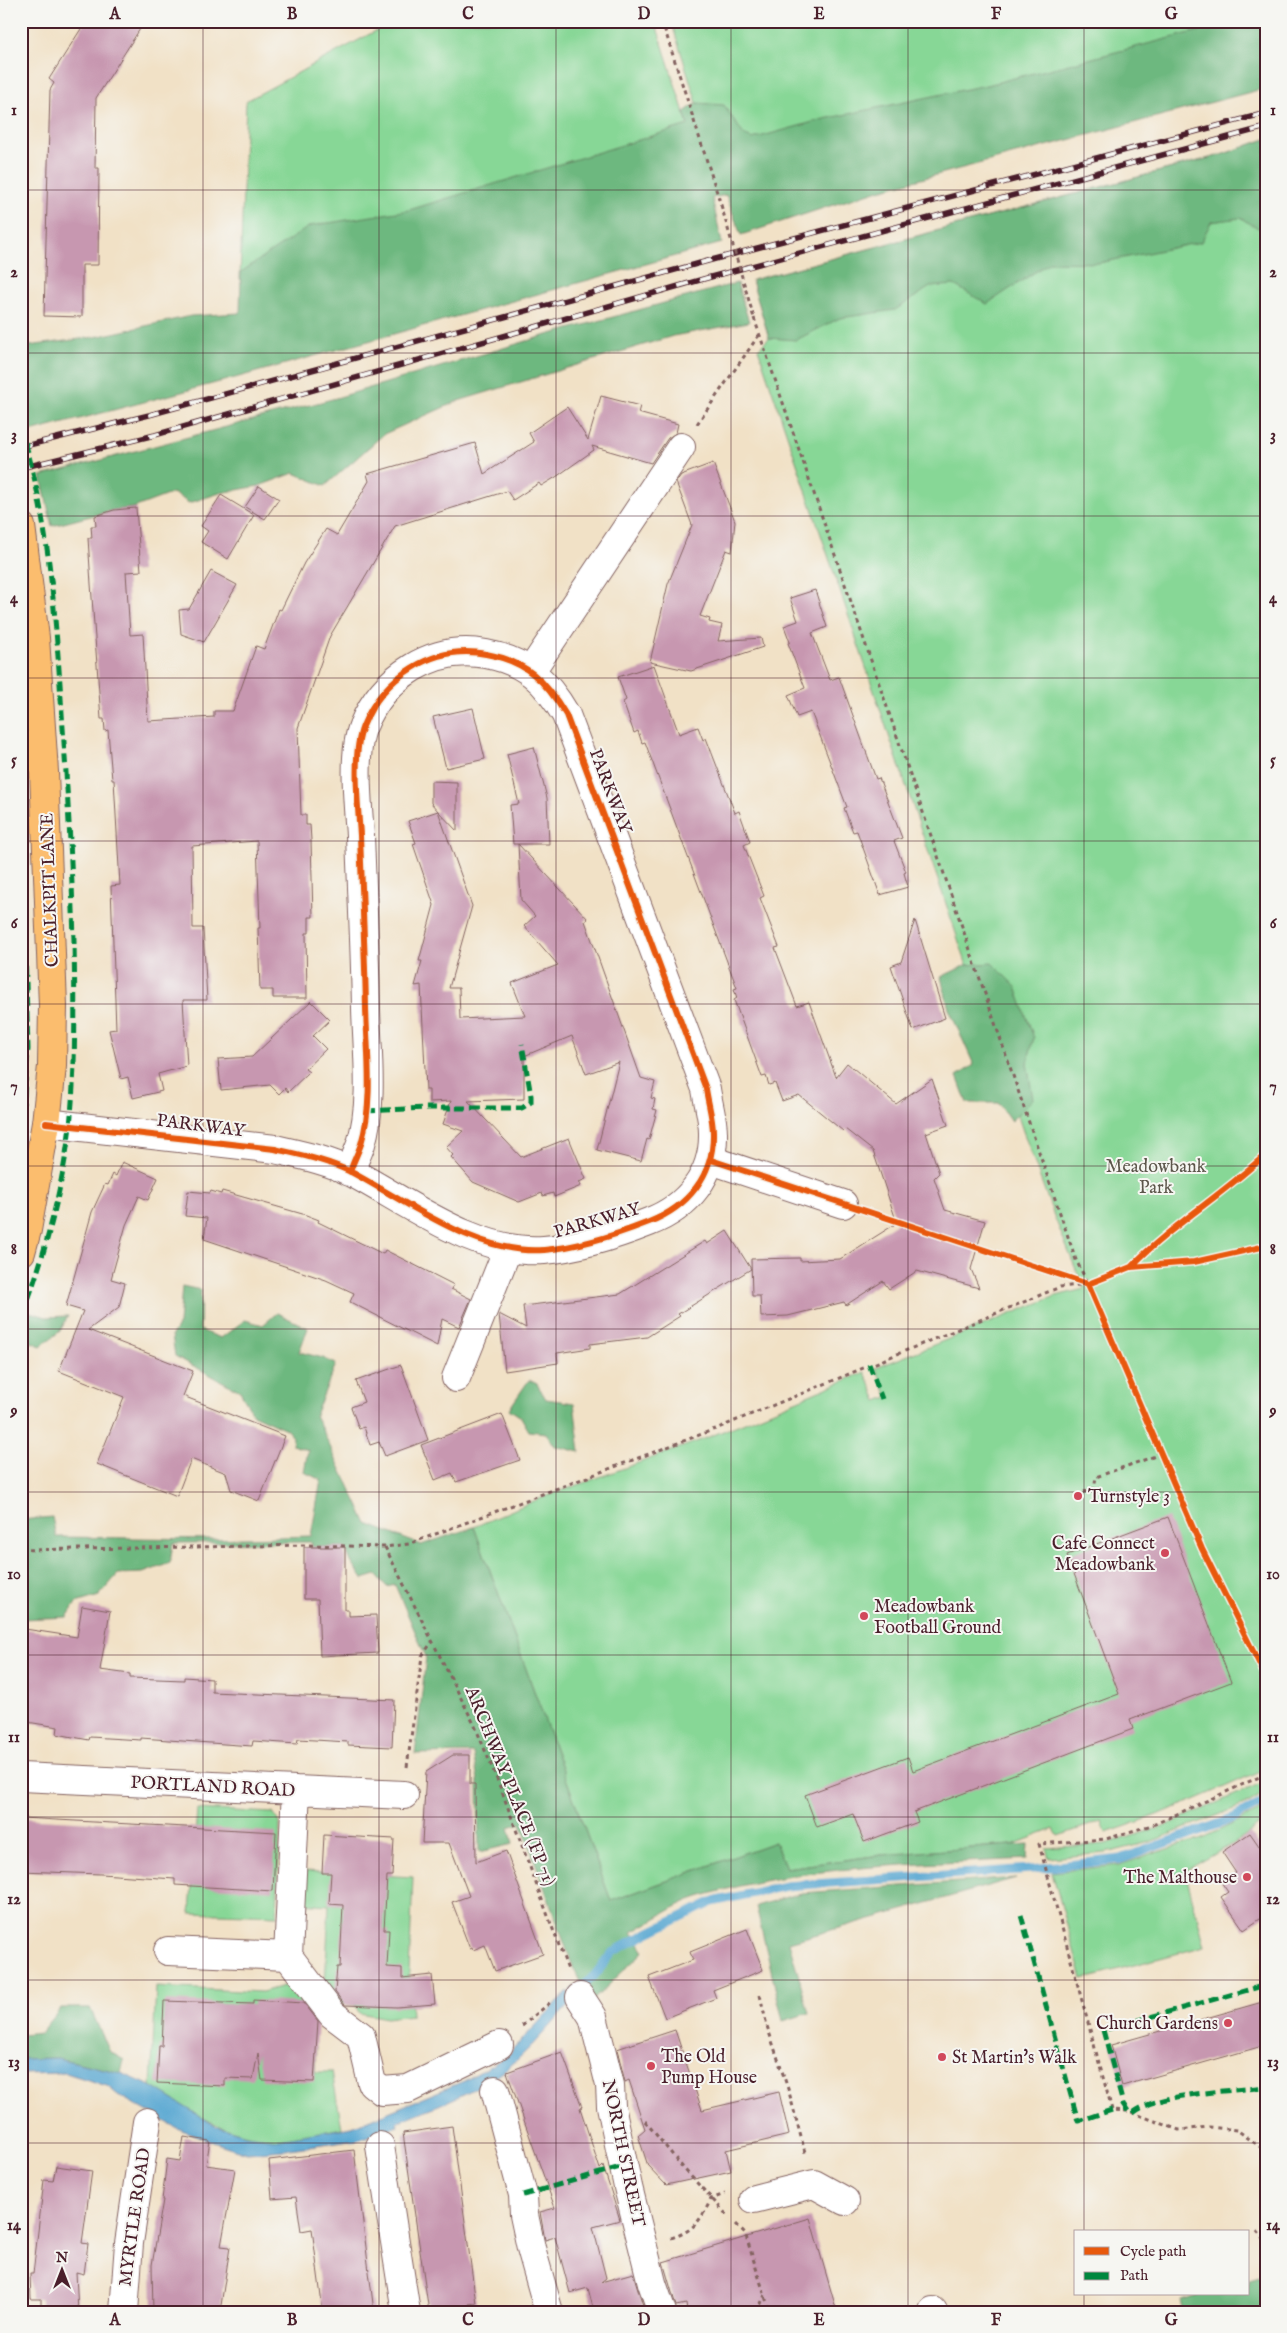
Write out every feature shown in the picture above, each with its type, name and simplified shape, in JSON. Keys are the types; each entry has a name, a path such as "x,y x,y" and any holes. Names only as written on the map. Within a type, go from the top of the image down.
{"main road":[{"name":"CHALKPIT LANE","path":"21,1252 27,1230 46,1123 52,1066 53,1006 44,772 35,638 22,531"}],"street":[{"path":"531,671 681,447"},
{"name":"PARKWAY","path":"46,1123 275,1149 310,1157 350,1172 453,1229 508,1248 542,1250 576,1246 622,1232 658,1218 682,1202 699,1184 711,1160 713,1132 706,1088 566,715 552,690 531,671 505,657 468,651 433,656 406,671 380,698 363,726 358,753 358,801 365,943 368,1098 361,1143 350,1172"},
{"path":"711,1160 843,1204"},
{"path":"456,1378 508,1248"},
{"name":"PORTLAND ROAD","path":"21,1777 404,1795"},
{"path":"296,1790 288,1956 332,2014 361,2036 372,2083 382,2091 408,2089 499,2045"},
{"path":"168,1951 288,1956"},
{"name":"NORTH STREET","path":"569,1988 593,2017 610,2084 611,2106 628,2187 652,2283 662,2312"},
{"path":"495,2090 523,2194 524,2215 531,2248 549,2312"},
{"name":"MYRTLE ROAD","path":"124,2312 123,2298 129,2243 147,2122"},
{"path":"380,2146 406,2312"},
{"path":"754,2199 814,2184 845,2201"}],"path":[{"path":"662,21 721,205 754,318 1076,1260 1202,1549 1266,1677"},
{"path":"681,447 760,335"},
{"path":"1130,1267 1152,1245 1250,1169 1266,1154"},
{"path":"21,1550 308,1545 385,1547 409,1544 718,1428 1060,1287 1088,1284 1130,1267 1194,1262 1266,1246"},
{"path":"1084,1492 1094,1489 1096,1477 1161,1454"},
{"path":"404,1795 422,1656 433,1642"},
{"path":"1266,1774 1155,1824 1106,1839 1039,1844 1112,2110 1128,2111 1179,2130 1209,2127 1236,2130 1265,2151 1266,2156"},
{"path":"499,2045 569,1988"},
{"path":"760,1995 767,2026 789,2092 814,2184"},
{"path":"610,2084 633,2106 711,2199 745,2233 770,2312"},
{"path":"644,2247 682,2235 701,2221 711,2199 725,2194 754,2199"},
{"path":"1257,2231 1266,2242"},
{"path":"757,2312 764,2295"}],"green space":[{"path":"394,21 655,21 711,198 240,279 246,101"},
{"path":"671,21 1266,21 726,195"},
{"path":"1237,21 1266,21 1266,88 879,190 741,235 726,195 712,198 722,243 235,378 30,432 21,402 21,347 95,337 191,316 240,313 241,272 310,226 409,210 688,125 684,112 697,103 724,105 744,135 752,139 824,119 991,84"},
{"name":"Meadowbank Park","path":"1266,139 1266,1768 1187,1803 1106,1833 1102,1821 1058,1836 1054,1829 1012,1845 881,1855 786,1868 775,1842 611,1901 474,1527 531,1502 704,1439 865,1372 877,1401 888,1397 876,1368 1056,1296 1084,1289 1054,1216 1023,1131 758,349 769,338 752,280 1221,155"},
{"path":"1266,139 1266,228 1262,230 1240,218 1211,222 1201,242 1099,263 1050,262 987,304 954,285 930,287 895,310 840,318 796,340 769,338 752,280 1221,155"},
{"path":"737,283 749,322 673,336 458,401 384,434 325,486 294,473 259,486 220,493 189,503 173,493 133,508 114,510 52,526 41,476 336,398 540,337"},
{"path":"992,963 1016,987 1034,1038 1027,1063 1033,1099 1011,1121 998,1103 967,1103 957,1076 974,1065 949,1009 941,977 966,965"},
{"path":"182,1286 201,1290 200,1330 221,1338 245,1320 263,1325 277,1313 308,1328 299,1352 323,1358 336,1364 315,1415 367,1524 421,1545 474,1527 611,1901 775,1842 786,1868 881,1855 1028,1844 1027,1859 903,1865 821,1872 739,1886 699,1897 673,1908 632,1932 644,1951 590,2003 573,1967 521,1823 509,1827 513,1844 479,1852 478,1780 473,1753 415,1754 426,1657 395,1585 387,1587 376,1575 363,1579 351,1562 345,1547 312,1547 312,1542 173,1543 170,1563 143,1573 118,1574 99,1596 76,1603 67,1617 21,1619 21,1520 52,1517 56,1537 213,1539 311,1536 321,1480 304,1472 308,1450 292,1445 293,1437 286,1429 253,1414 240,1391 175,1356 172,1335 179,1324"},
{"path":"30,1312 46,1317 68,1316 60,1331 41,1346 21,1338"},
{"path":"529,1380 537,1384 546,1399 574,1403 580,1452 555,1446 546,1433 529,1431 521,1417 509,1409"},
{"path":"1266,1781 1266,1793 1244,1805 1150,1842 1106,1853 1049,1858 1046,1848 1105,1844 1162,1827"},
{"path":"1266,1808 1266,1820 1256,1828 1185,1871 1205,1946 1082,1979 1052,1872 1119,1865 1205,1837"},
{"path":"197,1809 273,1813 280,1824 277,1916 190,1913"},
{"path":"304,1871 413,1877 409,1972 412,2015 387,2018 359,2013 355,2005 334,2004 335,1992 325,1986 329,1905 302,1903"},
{"path":"1016,1878 789,1942 809,2013 783,2021 756,1906 801,1893"},
{"path":"283,1986 299,1987 314,2003 312,2039 316,2046 315,2072 332,2072 342,2128 285,2139 241,2134 210,2122 151,2086 156,1987 262,1992"},
{"path":"61,2008 90,2008 110,2052 124,2060 121,2073 57,2058 21,2059 21,2035 41,2033"},
{"path":"1266,2275 1266,2312 1184,2312 1181,2300 1194,2296 1250,2296 1250,2279"}],"water":[{"path":"568,1991 573,2001 524,2053 504,2071 460,2096 397,2122 398,2126 351,2142 350,2140 283,2150 247,2153 177,2128 118,2095 107,2086 66,2073 21,2074 21,2059 57,2058 121,2073 151,2086 216,2126 246,2135 278,2139 352,2127 464,2081 507,2056"}],"building":[{"path":"86,21 145,21 96,98 95,168 99,168 98,265 82,265 82,317 44,316 50,90 54,83 49,79"},
{"path":"601,396 640,406 638,413 678,424 676,433 668,438 651,463 592,446 594,450 556,477 541,486 539,483 513,500 507,491 395,526 330,636 298,728 301,815 306,815 306,825 310,825 311,840 313,917 309,917 309,933 306,933 307,998 273,998 273,990 260,990 257,841 192,846 193,928 203,928 207,1000 183,1000 187,1066 158,1074 162,1091 133,1098 128,1077 121,1079 109,1030 116,1029 111,886 120,885 114,780 112,780 108,730 105,731 104,719 101,719 91,584 88,538 92,538 91,526 96,526 95,516 114,510 136,508 141,571 126,572 130,635 143,634 148,721 214,717 214,711 233,711 256,646 264,649 279,609 281,610 304,563 326,529 337,535 369,481 367,474 475,443 484,474 534,442 529,433 567,407 588,440"},
{"path":"713,463 735,521 732,552 726,550 700,616 710,619 709,622 722,625 718,641 761,638 763,647 691,671 650,662 668,584 692,525 676,482 681,475"},
{"path":"259,486 279,499 265,519 245,507"},
{"path":"221,495 254,515 228,559 201,542 208,531 201,526"},
{"path":"211,571 237,585 204,642 181,634 179,610 189,609"},
{"path":"815,590 827,627 812,633 830,680 839,677 876,779 879,778 902,838 894,841 906,872 904,873 908,887 880,895 857,831 853,832 844,808 847,807 811,712 797,717 788,695 805,688 788,643 790,642 784,626 798,621 790,598"},
{"path":"654,665 679,734 698,727 703,740 706,738 735,813 739,811 750,842 744,845 764,896 760,898 779,947 775,948 797,1006 809,1002 836,1077 847,1063 896,1104 932,1079 948,1125 926,1133 939,1173 934,1178 945,1210 985,1221 971,1269 979,1288 917,1271 889,1289 883,1281 846,1305 844,1302 788,1316 761,1317 760,1296 752,1296 751,1259 800,1258 800,1261 840,1259 897,1223 873,1151 845,1129 843,1131 799,1095 782,1101 775,1083 769,1085 766,1076 762,1077 734,1000 737,998 734,989 737,988 645,742 642,743 638,731 634,733 623,702 626,700 618,677"},
{"path":"473,708 485,759 446,768 433,717"},
{"path":"534,747 547,798 549,844 513,844 510,805 519,804 507,754"},
{"path":"431,781 457,782 457,831 431,803"},
{"path":"438,811 472,906 449,988 459,988 460,1019 525,1016 512,983 558,965 524,926 535,916 521,900 518,844 588,919 585,921 641,1078 655,1082 651,1098 655,1099 653,1109 657,1110 641,1161 597,1150 619,1062 586,1074 572,1036 524,1056 524,1099 468,1101 521,1157 569,1138 586,1179 579,1182 581,1186 554,1197 553,1193 543,1196 542,1193 519,1202 473,1182 451,1157 453,1155 446,1147 463,1131 443,1124 451,1101 429,1102 429,1090 426,1090 421,985 415,986 422,961 419,961 434,905 413,844 416,843 408,821"},
{"path":"915,920 945,1018 913,1030 891,966 901,962"},
{"path":"311,1001 330,1020 313,1036 326,1049 305,1069 309,1072 288,1092 285,1088 279,1094 270,1085 221,1090 218,1059 252,1057"},
{"path":"122,1162 158,1178 148,1200 139,1196 126,1225 111,1279 125,1283 119,1307 88,1330 193,1371 183,1396 285,1436 259,1501 231,1490 226,1473 191,1459 177,1496 97,1464 124,1397 59,1371 83,1311 66,1306 92,1212 105,1184 108,1185 113,1174 116,1176"},
{"path":"188,1191 210,1193 211,1191 221,1194 222,1191 306,1215 383,1254 385,1250 454,1285 451,1289 471,1299 459,1327 442,1319 437,1346 350,1302 354,1293 326,1280 204,1239 207,1218 185,1216"},
{"path":"727,1231 751,1269 678,1314 680,1316 647,1337 590,1344 590,1348 557,1353 558,1363 505,1371 499,1314 526,1328 523,1306 620,1294 705,1241 707,1244"},
{"path":"401,1365 428,1440 385,1456 379,1442 370,1445 364,1427 359,1429 351,1407 364,1402 356,1381"},
{"path":"502,1414 520,1460 456,1482 452,1473 435,1480 421,1445"},
{"path":"1168,1517 1231,1682 1130,1720 1133,1729 914,1812 918,1822 864,1842 853,1814 817,1827 805,1795 908,1757 913,1771 1119,1694 1067,1555"},
{"path":"304,1547 345,1547 345,1610 349,1610 349,1616 376,1615 378,1653 320,1656 318,1599 304,1599"},
{"path":"82,1606 110,1611 100,1670 130,1674 130,1678 184,1680 184,1677 212,1679 212,1692 394,1700 392,1747 348,1745 348,1742 298,1739 297,1744 253,1741 252,1746 141,1738 141,1740 90,1737 89,1740 57,1734 58,1727 21,1721 21,1653 25,1629 77,1637"},
{"path":"453,1755 470,1755 470,1784 475,1784 476,1862 506,1851 543,1954 495,1971 485,1945 473,1950 472,1948 470,1949 452,1902 469,1896 449,1843 422,1843 426,1772"},
{"path":"21,1818 276,1832 273,1891 175,1885 175,1879 21,1871"},
{"name":"The Malthouse","path":"1250,1833 1266,1856 1266,1915 1244,1930 1221,1897 1228,1892 1221,1882 1236,1873 1222,1852"},
{"path":"324,1835 394,1839 392,1876 387,1876 384,1930 389,1930 387,1967 402,1968 402,1978 432,1975 435,2004 397,2007 345,2005 335,1992 337,1967 340,1967 343,1905 329,1904 331,1873 322,1873"},
{"path":"747,1929 763,1970 713,1990 716,1998 665,2018 649,1977 693,1960 690,1952"},
{"path":"253,2000 304,2003 318,2021 314,2082 262,2080 258,2053 253,2079 225,2078 225,2086 157,2083 159,2046 162,2046 164,2001 253,2004"},
{"name":"Church Gardens","path":"1266,2001 1266,2045 1122,2086 1111,2045"},
{"path":"675,2030 702,2110 779,2092 789,2135 726,2150 731,2171 666,2185 648,2166 638,2135 645,2129 629,2080 625,2082 617,2049"},
{"path":"562,2052 582,2107 580,2108 600,2169 603,2166 620,2220 593,2227 606,2278 601,2282 633,2273 645,2312 594,2312 588,2288 570,2293 555,2237 545,2240 540,2212 555,2208 507,2072"},
{"path":"452,2126 476,2303 469,2304 470,2312 429,2312 403,2133"},
{"path":"184,2137 210,2141 206,2165 235,2169 221,2246 230,2247 220,2312 153,2312 152,2265 163,2200 167,2159 180,2161"},
{"path":"354,2150 374,2312 323,2312 312,2229 301,2231 296,2197 272,2199 269,2160"},
{"path":"56,2166 92,2171 82,2243 88,2244 84,2274 76,2272 78,2312 41,2312 41,2299 31,2299 30,2274 33,2274 44,2180 53,2181"},
{"path":"810,2218 837,2312 687,2312 686,2304 676,2306 663,2262"}],"waterway":[{"path":"575,1992 594,1976 613,1952 712,1902 786,1886 1032,1869 1121,1859 1227,1821 1266,1801"}],"railway":[{"path":"21,447 149,415 704,262 1266,113"},
{"path":"21,468 155,435 707,278 1266,127"}],"marked path":[{"path":"21,428 31,465 46,539 55,614 70,834 75,1010 73,1080 67,1150 51,1224 21,1319"},
{"path":"21,817 28,1049 21,1126"},
{"path":"366,1111 424,1108 522,1108 531,1102 522,1044"},
{"path":"869,1364 882,1399"},
{"path":"1021,1915 1078,2121 1112,2110"},
{"path":"1128,2111 1123,2104 1103,2030 1266,1985"},
{"path":"1133,2113 1144,2106 1177,2097 1266,2087"},
{"path":"523,2195 624,2166"}],"cycle path":[{"path":"46,1123 275,1149 314,1158 333,1164 342,1168 351,1172 443,1224 493,1244 519,1249 544,1250 611,1236 663,1216 687,1198 703,1176 709,1163 712,1148 713,1128 706,1089 566,715 551,692 534,674 524,667 500,657 466,652 447,654 429,659 397,679 383,693 372,708 363,726 358,750 357,795 369,1094 365,1128 361,1144 351,1168 350,1172"},
{"path":"1131,1267 1163,1237 1266,1154"},
{"path":"711,1160 1088,1284 1131,1267 1194,1262 1266,1246"},
{"path":"1088,1284 1202,1549 1266,1677"}],"place":[{"name":"Turnstyle 3","path":"1078,1496"},
{"name":"Cafe Connect Meadowbank","path":"1165,1553"},
{"name":"Meadowbank Football Ground","path":"864,1616"},
{"name":"The Malthouse","path":"1247,1877"},
{"name":"Church Gardens","path":"1228,2023"},
{"name":"St Martin's Walk","path":"942,2057"},
{"name":"The Old Pump House","path":"651,2066"}]}
